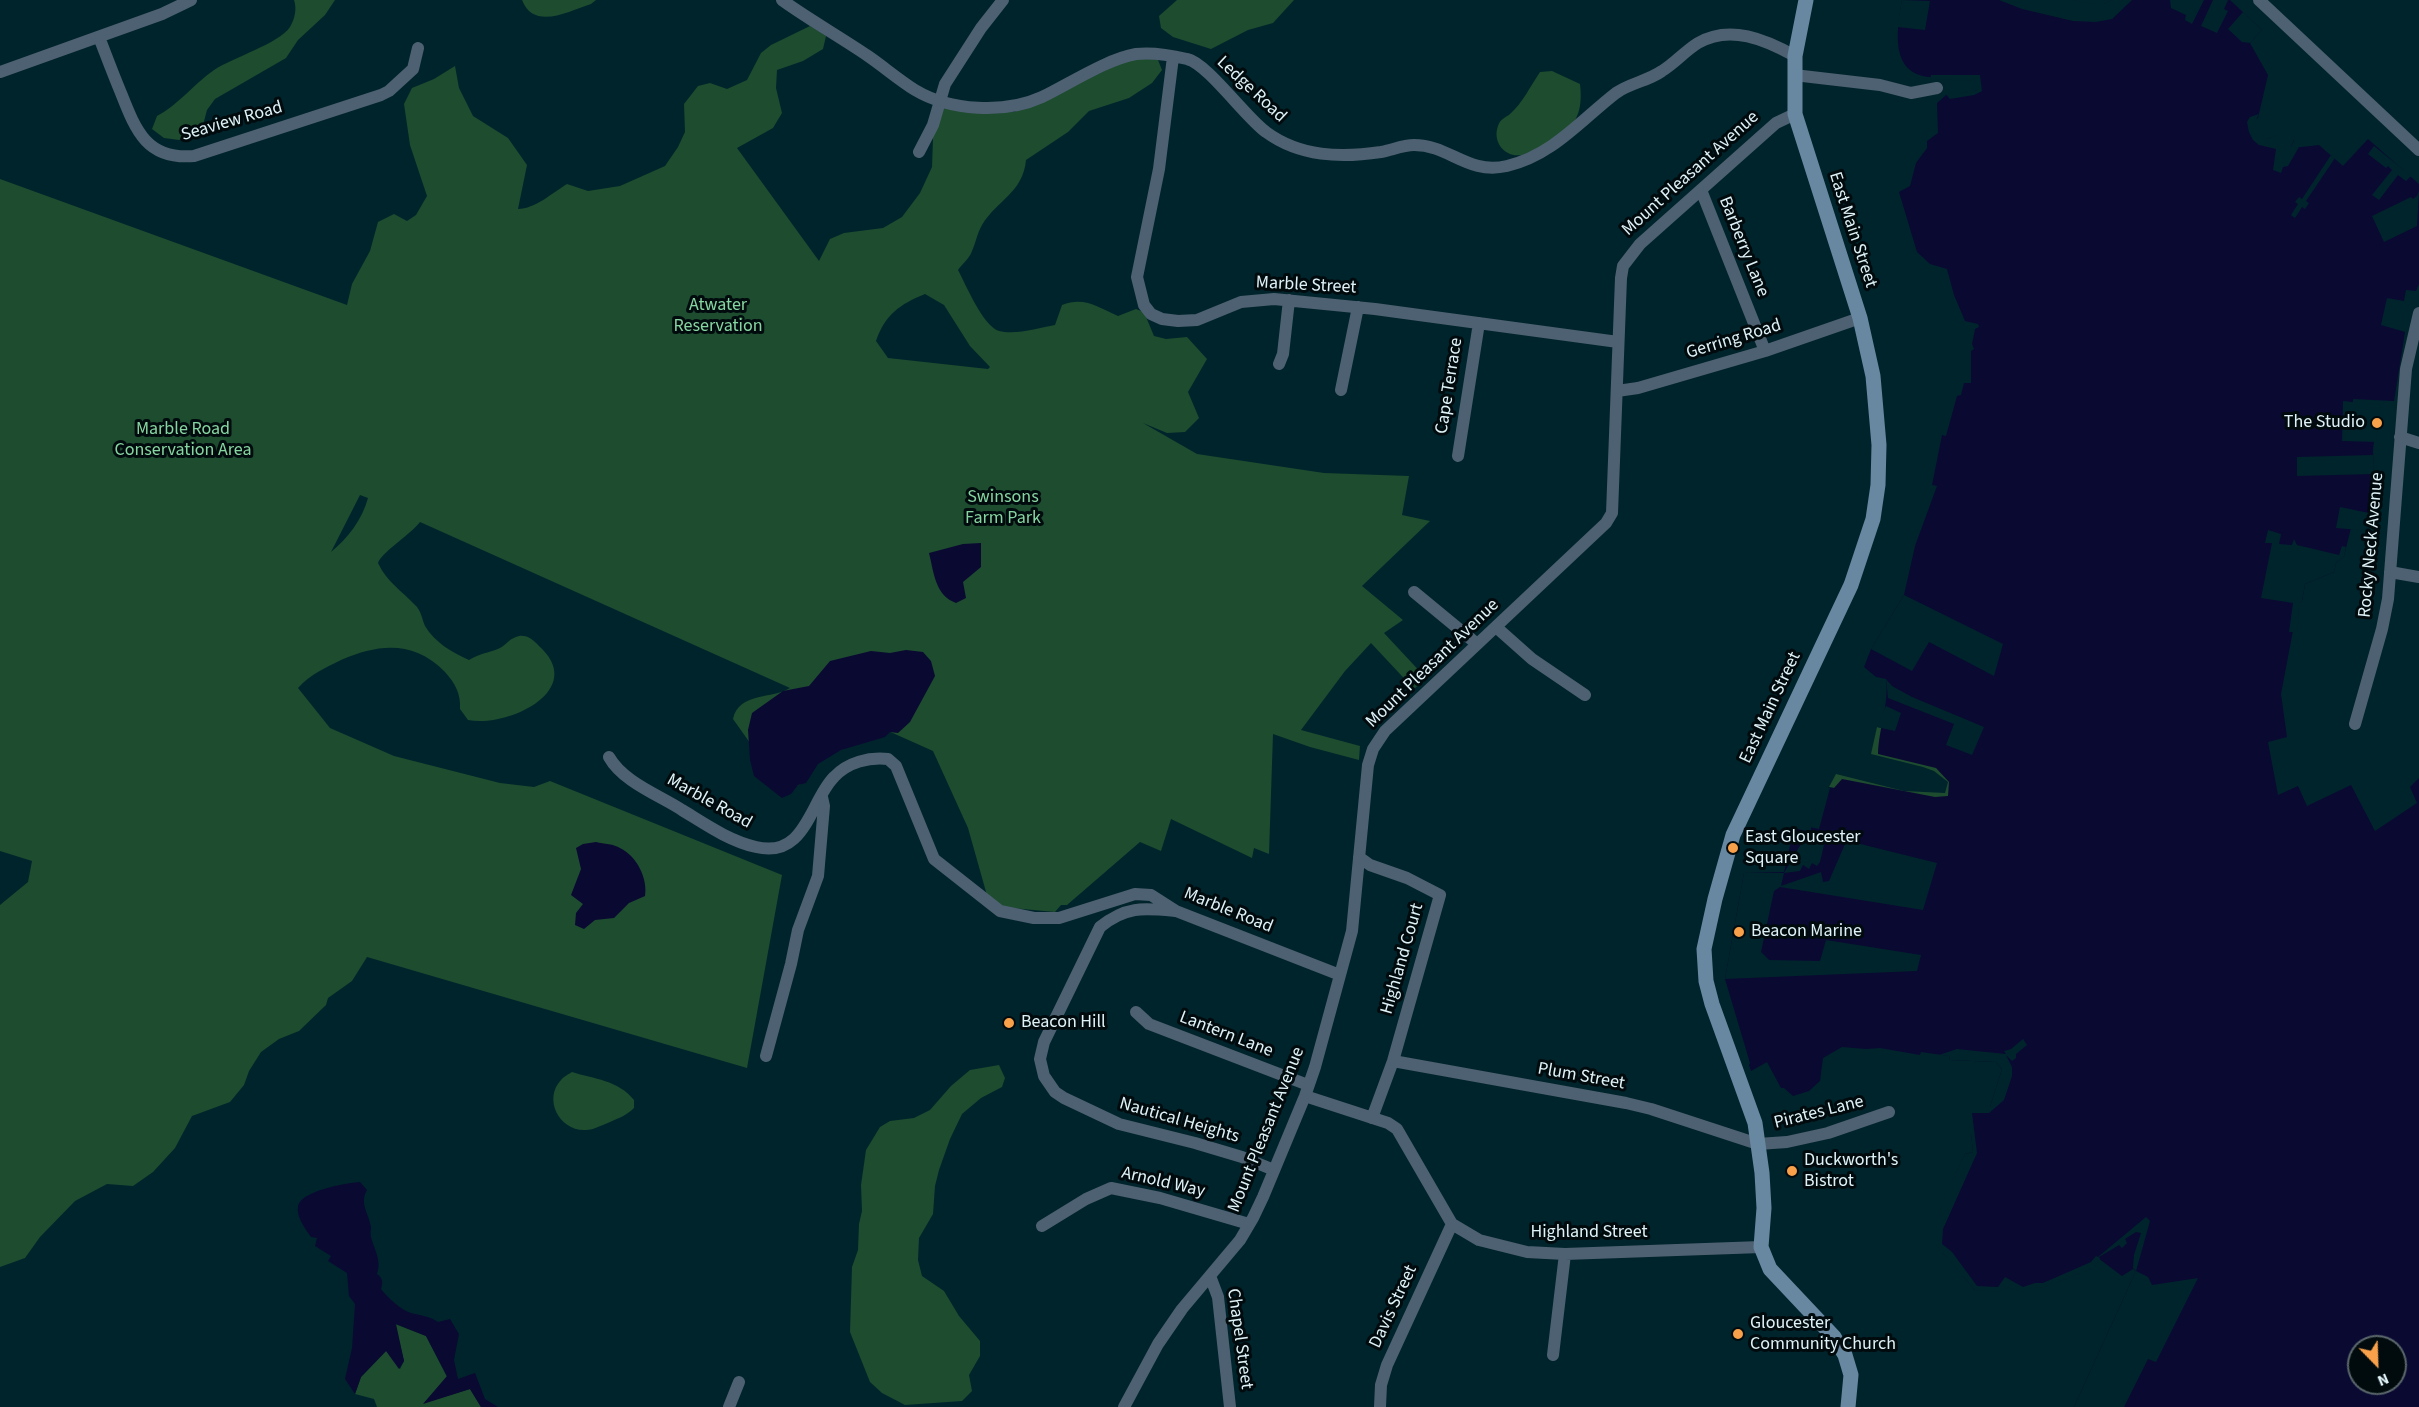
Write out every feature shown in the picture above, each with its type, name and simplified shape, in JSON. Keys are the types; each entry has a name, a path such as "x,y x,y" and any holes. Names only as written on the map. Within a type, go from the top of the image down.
{"main road":[{"name":"East Main Street","path":"1761,1247 1764,1209 1755,1123 1712,1004 1706,981 1704,949 1733,835 1851,585 1872,519 1878,485 1879,445 1873,376 1860,318 1795,114 1795,56 1806,0"},
{"path":"1761,1247 1770,1269 1834,1337 1845,1355 1851,1375 1848,1407"}],"street":[{"path":"0,72 162,14 191,0"},
{"name":"Ledge Road","path":"782,0 916,90 939,101 963,105 1016,106 1045,95 1072,80 1123,58 1148,54 1191,59 1264,131 1291,147 1312,153 1360,155 1414,145 1450,154 1473,166 1488,168 1508,165 1540,153 1576,129 1617,92 1661,72 1696,44 1706,39 1733,34 1749,35 1795,56"},
{"path":"919,153 933,125 945,84 981,28 1003,0"},
{"path":"2259,0 2419,150"},
{"name":"Seaview Road","path":"99,37 132,123 141,137 160,152 183,157 194,156 381,95 389,91 413,69 418,48"},
{"name":"Marble Street","path":"1173,57 1159,169 1137,277 1144,305 1151,314 1162,319 1197,320 1248,300 1289,300 1618,342"},
{"path":"1794,75 1880,85 1911,93 1937,88"},
{"name":"Mount Pleasant Avenue","path":"1124,1407 1158,1344 1182,1309 1240,1240 1274,1170 1306,1090 1341,975 1354,920 1368,765 1373,749 1385,731 1606,523 1612,513 1623,266 1641,244 1776,123 1795,114"},
{"name":"Barberry Lane","path":"1701,190 1765,351"},
{"path":"1279,364 1289,300"},
{"path":"1341,390 1358,307"},
{"name":"Rocky Neck Avenue","path":"2355,724 2382,629 2388,599 2406,369 2419,313"},
{"name":"Gerring Road","path":"1617,391 1638,388 1765,351 1860,318"},
{"name":"Cape Terrace","path":"1458,456 1479,323"},
{"path":"2400,437 2419,443"},
{"path":"2390,572 2419,577"},
{"path":"1414,592 1477,644"},
{"path":"1496,627 1532,659 1585,695"},
{"name":"Marble Road","path":"609,757 613,765 627,777 730,838 755,847 775,848 796,837 810,819 832,778 849,766 876,758 888,759 896,766 934,859 1000,911 1034,918 1059,918 1135,894 1151,895 1176,911 1341,975"},
{"path":"766,1056 798,930 818,876 824,806 822,797"},
{"name":"Highland Court","path":"1359,857 1370,865 1407,878 1440,895 1393,1061 1372,1118"},
{"name":"Nautical Heights","path":"1176,911 1132,908 1100,927 1044,1042 1041,1059 1044,1076 1055,1092 1064,1098 1119,1124 1195,1143 1242,1157 1274,1170"},
{"name":"Lantern Lane","path":"1136,1012 1149,1024 1306,1090"},
{"name":"Plum Street","path":"1393,1061 1626,1103 1758,1144"},
{"name":"Highland Street","path":"1306,1090 1388,1123 1397,1129 1452,1224 1479,1240 1527,1252 1565,1254 1761,1247"},
{"name":"Pirates Lane","path":"1758,1144 1787,1142 1828,1133 1888,1112"},
{"name":"Arnold Way","path":"1042,1226 1086,1199 1111,1188 1160,1198 1249,1224"},
{"name":"Davis Street","path":"1380,1407 1381,1385 1387,1365 1452,1224"},
{"path":"1553,1355 1565,1254"},
{"name":"Chapel Street","path":"1210,1276 1218,1297 1230,1407"},
{"path":"729,1407 740,1382"}],"green space":[{"path":"294,0 335,0 325,15 298,40 286,58 215,99 207,110 203,125 193,135 179,140 164,138 152,129 157,116 214,70 266,45 284,33 290,27 294,17"},
{"path":"522,0 596,0 563,14 543,17 535,15"},
{"path":"1177,0 1294,0 1273,23 1248,30 1211,49 1173,37 1161,28 1159,16"},
{"path":"810,26 826,36 823,49 803,61 777,70 776,88 782,113 773,128 737,148 819,261 830,239 844,233 883,228 902,217 920,193 932,167 933,138 938,108 948,106 1014,112 1124,62 1146,57 1158,60 1162,70 1152,83 1129,98 1089,111 1068,132 1026,160 1020,181 988,216 982,225 971,254 958,270 981,313 993,328 999,331 1020,332 1055,325 1062,305 1084,302 1118,316 1136,309 1144,312 1154,336 1166,339 1187,337 1207,359 1188,392 1199,418 1185,432 1167,433 1143,423 1197,454 1324,473 1409,476 1402,515 1430,521 1362,586 1403,620 1384,633 1426,678 1414,689 1371,643 1345,671 1301,730 1360,746 1359,760 1273,734 1269,854 1254,848 1252,858 1171,819 1161,851 1140,842 1067,905 1061,905 1055,912 990,906 968,828 933,751 886,730 820,759 806,780 797,786 790,787 755,750 733,719 736,710 749,700 790,688 420,522 378,563 386,575 417,607 425,626 434,637 450,650 469,660 500,648 519,636 532,640 552,662 554,677 549,691 521,712 485,721 468,720 460,709 457,689 445,672 421,654 395,648 382,648 341,660 313,675 298,688 330,728 394,756 500,783 534,787 550,781 782,875 747,1068 367,957 352,981 328,998 326,1005 299,1031 279,1039 261,1052 249,1071 244,1085 230,1102 192,1116 175,1148 153,1172 133,1186 107,1184 75,1201 40,1237 25,1258 0,1267 0,905 28,882 32,861 0,851 0,179 347,305 352,284 370,251 378,222 394,214 407,221 416,215 427,196 410,145 404,104 412,88 434,79 455,66 459,88 473,116 508,138 527,165 518,209 537,203 567,184 588,191 620,186 665,166 685,132 684,104 698,86 710,83 727,89 747,80 761,53 771,45","holes":["925,294 944,305 970,346 990,367 988,369 888,358 876,341 884,324 901,306","360,495 368,498 362,514 349,535 331,552"]},
{"path":"1552,71 1580,84 1578,115 1569,129 1553,140 1522,155 1510,154 1498,143 1497,132 1501,120 1518,105 1540,72"},
{"path":"1877,727 1893,731 1950,768 1949,807 1829,787 1836,774 1904,791 1945,793 1948,782 1934,771 1871,754"},
{"path":"999,1065 1005,1078 1002,1087 981,1098 962,1114 950,1139 935,1186 933,1214 919,1238 918,1260 922,1276 944,1291 959,1316 980,1341 980,1356 969,1375 972,1391 962,1401 905,1405 882,1393 870,1382 850,1332 852,1267 858,1250 862,1211 861,1185 866,1150 880,1127 890,1121 914,1118 930,1110 951,1086 970,1070"},
{"path":"572,1072 621,1088 634,1100 634,1108 620,1118 590,1130 575,1129 567,1125 556,1112 553,1096 561,1080"},
{"path":"395,1324 426,1336 447,1377 424,1403 470,1389 481,1407 377,1407 374,1399 355,1394 361,1377 387,1350 400,1369 404,1361"}],"shaded area":[{"path":"1902,0 2057,0 2095,7 2115,0 2230,0 2262,30 2250,43 2268,75 2258,118 2250,123 2267,142 2280,136 2294,140 2291,147 2293,148 2319,145 2343,166 2368,139 2419,184 2419,284 2416,291 2406,290 2404,301 2387,298 2381,325 2405,332 2394,401 2379,402 2373,449 2372,531 2351,528 2344,556 2336,563 2334,572 2305,584 2302,601 2298,604 2281,694 2287,737 2268,742 2278,795 2298,786 2307,806 2351,785 2375,831 2417,803 2410,787 2419,778 2419,1407 2074,1407 2136,1271 2133,1269 2122,1276 2098,1258 2092,1266 2023,1290 2007,1283 1999,1289 1975,1290 1939,1247 1953,1180 1965,1154 1973,1152 1971,1134 1969,1134 1969,1107 1990,1107 2002,1069 1996,1062 1950,1060 1949,1056 1921,1052 1920,1055 1880,1048 1842,1047 1823,1058 1820,1081 1809,1091 1793,1096 1781,1088 1767,1062 1751,1071 1725,979 1744,873 1784,872 1794,828 1810,832 1824,787 1834,788 1842,779 1935,797 1948,796 1949,782 1936,768 1878,754 1886,699 1886,679 1876,677 1864,667 1871,649 1904,595 1915,546 1937,486 1932,485 1942,435 1946,436 1957,396 1961,395 1964,383 1971,383 1971,351 1974,349 1972,344 1975,329 1979,327 1978,324 1965,321 1954,295 1947,269 1930,264 1917,252 1899,192 1910,186 1916,163 1927,148 1927,141 1938,133 1937,103 1946,95 1950,97 1978,90 1977,79 1929,77 1916,74 1907,67 1899,48 1898,23"},
{"path":"981,543 981,567 963,582 966,598 956,603 944,595 936,582 929,553 963,544"},
{"path":"906,650 923,652 931,661 935,676 910,722 898,733 890,732 885,737 841,750 818,764 806,783 798,785 791,794 782,798 754,776 750,760 748,730 752,713 783,691 809,686 830,661 871,651 890,653"},
{"path":"596,842 618,847 632,856 643,875 645,896 629,903 614,918 595,920 584,929 575,925 576,913 583,904 571,895 581,869 576,848 583,844"},
{"path":"360,1182 367,1190 364,1204 378,1259 377,1274 382,1281 381,1289 407,1311 438,1322 450,1319 459,1334 454,1360 458,1379 475,1373 485,1399 498,1407 481,1407 470,1389 423,1404 447,1376 426,1336 396,1324 404,1361 399,1369 386,1351 361,1377 355,1394 345,1379 352,1348 355,1304 349,1296 347,1273 328,1261 331,1256 315,1246 317,1238 311,1237 304,1226 298,1214 298,1206 307,1196 315,1192"}],"pier":[{"path":"1902,0 1930,1 1925,30 1897,27"},
{"path":"1999,0 2072,0 2104,4 2111,0 2132,0 2112,19 2096,22 2073,21 2022,9"},
{"path":"2170,0 2204,0 2192,24 2185,20 2186,15 2171,8"},
{"path":"2213,0 2228,0 2224,9 2228,11 2217,33 2201,26"},
{"path":"2243,12 2262,30 2250,43 2242,42 2228,29"},
{"path":"1931,75 1980,75 1982,91 1974,95 1950,99 1945,93 1951,95 1977,90 1975,81 1930,79"},
{"path":"2259,114 2254,124 2267,139 2277,135 2295,137 2291,147 2299,147 2281,173 2273,170 2276,149 2259,145 2249,132 2247,122 2250,117"},
{"path":"2374,146 2411,176 2406,181 2398,175 2379,200 2372,195 2392,170 2368,154"},
{"path":"2331,155 2335,158 2306,201 2309,203 2305,209 2302,207 2295,218 2291,215 2298,204 2295,202 2299,197 2302,199"},
{"path":"2419,191 2417,226 2384,242 2372,216 2411,197 2413,199"},
{"path":"2353,399 2394,401 2394,404 2381,404 2376,442 2342,441 2343,401 2353,402"},
{"path":"2373,455 2374,474 2297,476 2297,457"},
{"path":"2340,507 2374,514 2372,531 2336,528"},
{"path":"2268,530 2281,534 2279,544 2292,545 2294,539 2297,545 2339,555 2342,546 2346,547 2344,556 2336,563 2334,572 2305,584 2302,601 2299,604 2297,632 2289,632 2293,603 2261,598 2272,543 2265,543"},
{"path":"1904,595 2003,644 1994,676 1929,642 1912,671 1871,649"},
{"path":"1886,679 1892,686 1912,697 1984,727 1972,755 1946,745 1954,724 1888,698"},
{"path":"1886,706 1901,713 1895,731 1877,727"},
{"path":"1822,785 1830,788 1819,829 1810,827"},
{"path":"1816,833 1937,863 1923,910 1780,887 1774,891 1761,952 1769,960 1820,961 1826,940 1921,955 1917,971 1725,979 1744,873 1784,873 1781,886 1821,872 1823,882 1829,881 1845,844 1815,837"},
{"path":"1805,837 1824,845 1817,866 1812,863 1809,869 1803,865 1800,871 1784,873"},
{"path":"2023,1039 2027,1045 2016,1054 2016,1058 2012,1061 2006,1055 2012,1067 2012,1076 2004,1100 1989,1113 1972,1113 1977,1153 1943,1229 1942,1244 1952,1252 1977,1286 1998,1287 2005,1277 2023,1287 2043,1283 2091,1262 2146,1217 2150,1221 2136,1271 2133,1268 2134,1255 2141,1233 2136,1232 2125,1239 2127,1243 2122,1248 2119,1245 2099,1257 2094,1268 2042,1288 2035,1287 2024,1292 2007,1287 2001,1292 1975,1290 1935,1244 1935,1228 1945,1195 1965,1154 1973,1152 1971,1134 1969,1134 1969,1107 1990,1107 2002,1069 1996,1062 1950,1060 1949,1056 1939,1055 1957,1049 2006,1054 2004,1051 2011,1049"},
{"path":"2136,1271 2148,1277 2152,1285 2198,1278 2156,1362 2148,1359 2124,1407 2074,1407"}],"place":[{"name":"The Studio","path":"2377,423"},
{"name":"East Gloucester Square","path":"1733,848"},
{"name":"Beacon Marine","path":"1739,932"},
{"name":"Beacon Hill","path":"1009,1023"},
{"name":"Duckworth's Bistrot","path":"1792,1171"},
{"name":"Gloucester Community Church","path":"1738,1334"}],"park label":[{"name":"Atwater Reservation","path":"718,316"},
{"name":"Marble Road Conservation Area","path":"183,440"},
{"name":"Swinsons Farm Park","path":"1003,508"}]}
